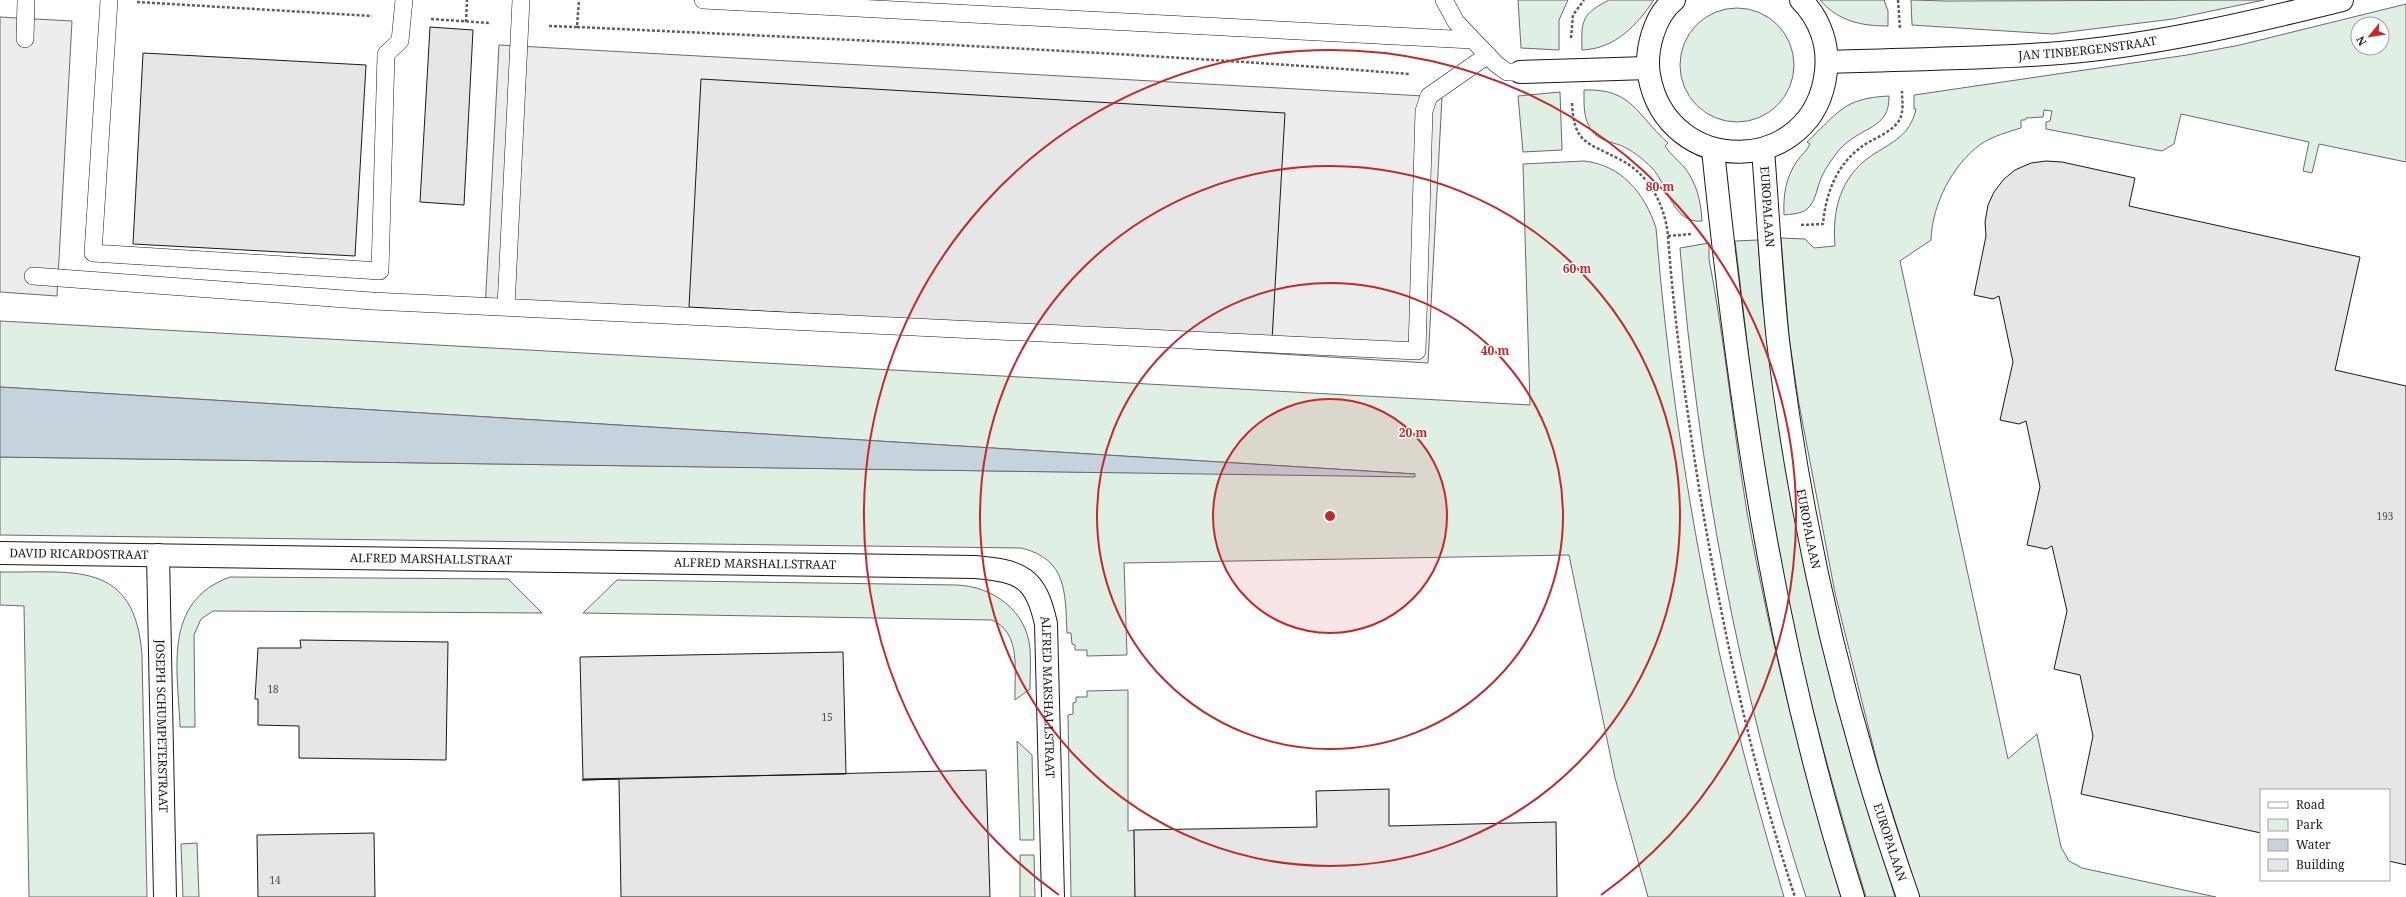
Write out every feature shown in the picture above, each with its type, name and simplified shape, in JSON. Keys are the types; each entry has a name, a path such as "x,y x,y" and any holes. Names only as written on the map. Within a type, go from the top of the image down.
{"street":[{"path":"1674,0 1656,27 1650,44 1648,68 1652,90 1661,110 1675,128 1692,141 1713,150 1746,152 1763,150 1784,140 1803,126 1816,107 1825,85 1827,62 1825,42 1819,24 1800,0"},
{"name":"JAN TINBERGENSTRAAT","path":"1827,62 2060,53 2134,44 2234,27 2342,0"},
{"path":"1520,72 1648,68"},
{"path":"1713,150 1736,354 1768,564 1802,713 1853,897"},
{"name":"EUROPALAAN","path":"1763,150 1774,302 1787,400 1821,585 1865,761 1908,897"},
{"name":"DAVID RICARDOSTRAAT","path":"0,553 158,555"},
{"name":"JOSEPH SCHUMPETERSTRAAT","path":"158,555 165,897"},
{"name":"ALFRED MARSHALLSTRAAT","path":"158,555 975,567 1004,569 1015,574 1032,586 1042,605 1046,624 1053,897"}],"lane":[{"path":"25,38 26,0"},
{"path":"109,0 93,253 380,271 386,54 400,41 404,0"},
{"path":"506,307 521,0"},
{"path":"703,0 1472,40"},
{"path":"1444,0 1456,22 1472,40 1507,72 1520,72"},
{"path":"33,276 372,301 1416,351 1424,111 1429,96 1488,55"}],"path":[{"path":"109,0 402,18"},
{"path":"466,22 467,0"},
{"path":"1584,0 1575,9 1571,21 1573,112 1577,131 1591,147 1619,159 1641,175 1656,195 1662,207 1668,236 1675,321 1687,406 1716,585 1754,754 1795,897"},
{"path":"1769,227 1823,224 1828,192 1842,166 1856,151 1894,127 1900,119 1903,110 1898,0"},
{"path":"577,27 1277,64 1455,78"},
{"path":"1668,236 1721,231"}],"green space":[{"path":"1518,0 1568,0 1559,20 1559,50 1521,48"},
{"path":"1609,0 1654,0 1640,18 1624,34 1605,45 1594,49 1582,50 1582,32 1585,19 1593,10"},
{"path":"1820,0 1884,0 1888,11 1888,26 1869,25 1851,21 1834,13"},
{"path":"1911,0 2264,0 2173,19 2052,34 1912,25"},
{"path":"2406,4 2406,162 2319,144 2312,173 2303,171 2309,142 2181,114 2174,144 2162,151 2046,129 2046,122 2050,121 2052,111 2044,110 2043,117 2026,118 2025,120 2021,120 2021,128 2001,134 1981,144 1961,163 1953,174 1940,200 1935,213 1931,240 1900,261 2008,759 2037,734 2061,847 2069,861 2082,868 2216,897 1919,897 1879,770 1835,593 1799,404 1789,337 1781,238 1805,239 1814,248 1835,246 1835,220 1840,196 1845,184 1860,164 1905,132 1916,109 1914,109 1914,95 2187,55 2240,45 2350,18 2350,56 2390,56 2390,16 2357,16"},
{"path":"1737,8 1759,12 1777,25 1790,43 1794,65 1790,87 1777,105 1759,118 1737,122 1715,118 1697,105 1684,87 1680,65 1684,43 1697,25 1715,12"},
{"path":"1584,90 1600,91 1613,94 1624,99 1641,114 1668,143 1665,146 1684,167 1695,186 1701,207 1702,221 1684,217 1678,211 1672,203 1658,176 1641,158 1622,146 1601,139 1592,131 1587,122 1584,106"},
{"path":"1560,92 1562,150 1523,152 1518,96"},
{"path":"1889,96 1888,107 1885,115 1879,122 1847,142 1832,159 1820,180 1810,206 1802,212 1784,215 1785,193 1790,173 1809,146 1810,144 1807,142 1842,109 1861,100"},
{"path":"1584,161 1610,168 1630,183 1645,204 1656,228 1672,379 1686,479 1704,578 1721,662 1738,730 1755,797 1784,897 1648,897 1615,778 1569,555 1124,563 1127,655 1087,656 1087,650 1075,650 1075,645 1072,644 1071,633 1067,633 1064,592 1056,569 1048,560 1036,553 1021,548 0,535 0,457 1077,472 1415,474 0,387 0,321 1530,405 1523,164"},
{"path":"1758,240 1762,299 1782,442 1851,752 1895,897 1866,897 1808,692 1785,588 1761,454 1735,241"},
{"path":"1709,243 1709,259 1720,322 1742,480 1756,561 1789,706 1841,897 1806,897 1760,738 1724,576 1698,412 1680,248"},
{"path":"0,572 75,573 96,578 113,587 127,602 137,624 142,655 147,897 29,897 24,606 0,605"},
{"path":"230,577 508,579 542,613 213,611 201,619 194,635 195,727 180,727 177,661 179,640 184,620 193,603 208,588"},
{"path":"617,580 970,586 983,590 1006,603 1015,612 1022,623 1027,635 1030,649 1030,689 1015,700 1015,666 1012,644 1008,634 1002,626 992,620 583,613"},
{"path":"1128,690 1128,831 1134,830 1135,897 1071,897 1068,715 1073,714 1073,703 1076,702 1076,697 1087,697 1087,691"},
{"path":"1017,741 1032,755 1034,840 1020,840"},
{"path":"197,843 199,897 183,897 181,844"},
{"path":"1020,855 1034,855 1035,897 1020,897"}],"shaded area":[{"path":"0,17 72,21 57,296 0,292"},
{"path":"499,45 1442,97 1428,363 506,307 485,310"}],"water":[{"path":"0,387 1415,474 1415,477 0,457"}],"building":[{"path":"430,27 473,30 464,205 420,202"},
{"path":"143,53 366,65 355,256 133,244"},
{"path":"701,79 1285,113 1272,340 689,307"},
{"path":"2046,161 2062,162 2135,178 2129,206 2360,257 2335,370 2406,386 2406,865 2390,861 2390,789 2260,789 2260,833 2081,794 2093,736 2080,675 2054,669 2067,611 2052,546 2046,549 2027,545 2040,487 2026,421 2019,424 2000,420 2013,362 1999,296 1993,299 1974,295 1986,236 1985,222 1988,205 1994,192 2004,179 2015,170 2031,163"},
{"path":"300,640 448,642 446,760 299,758 299,726 258,725 258,699 255,699 258,648 301,648"},
{"path":"843,652 846,774 583,779 580,657"},
{"path":"986,770 990,897 621,897 619,779"},
{"path":"1389,789 1389,826 1556,822 1557,897 1135,897 1134,830 1317,827 1316,791"},
{"path":"374,833 375,897 258,897 257,835"}]}
